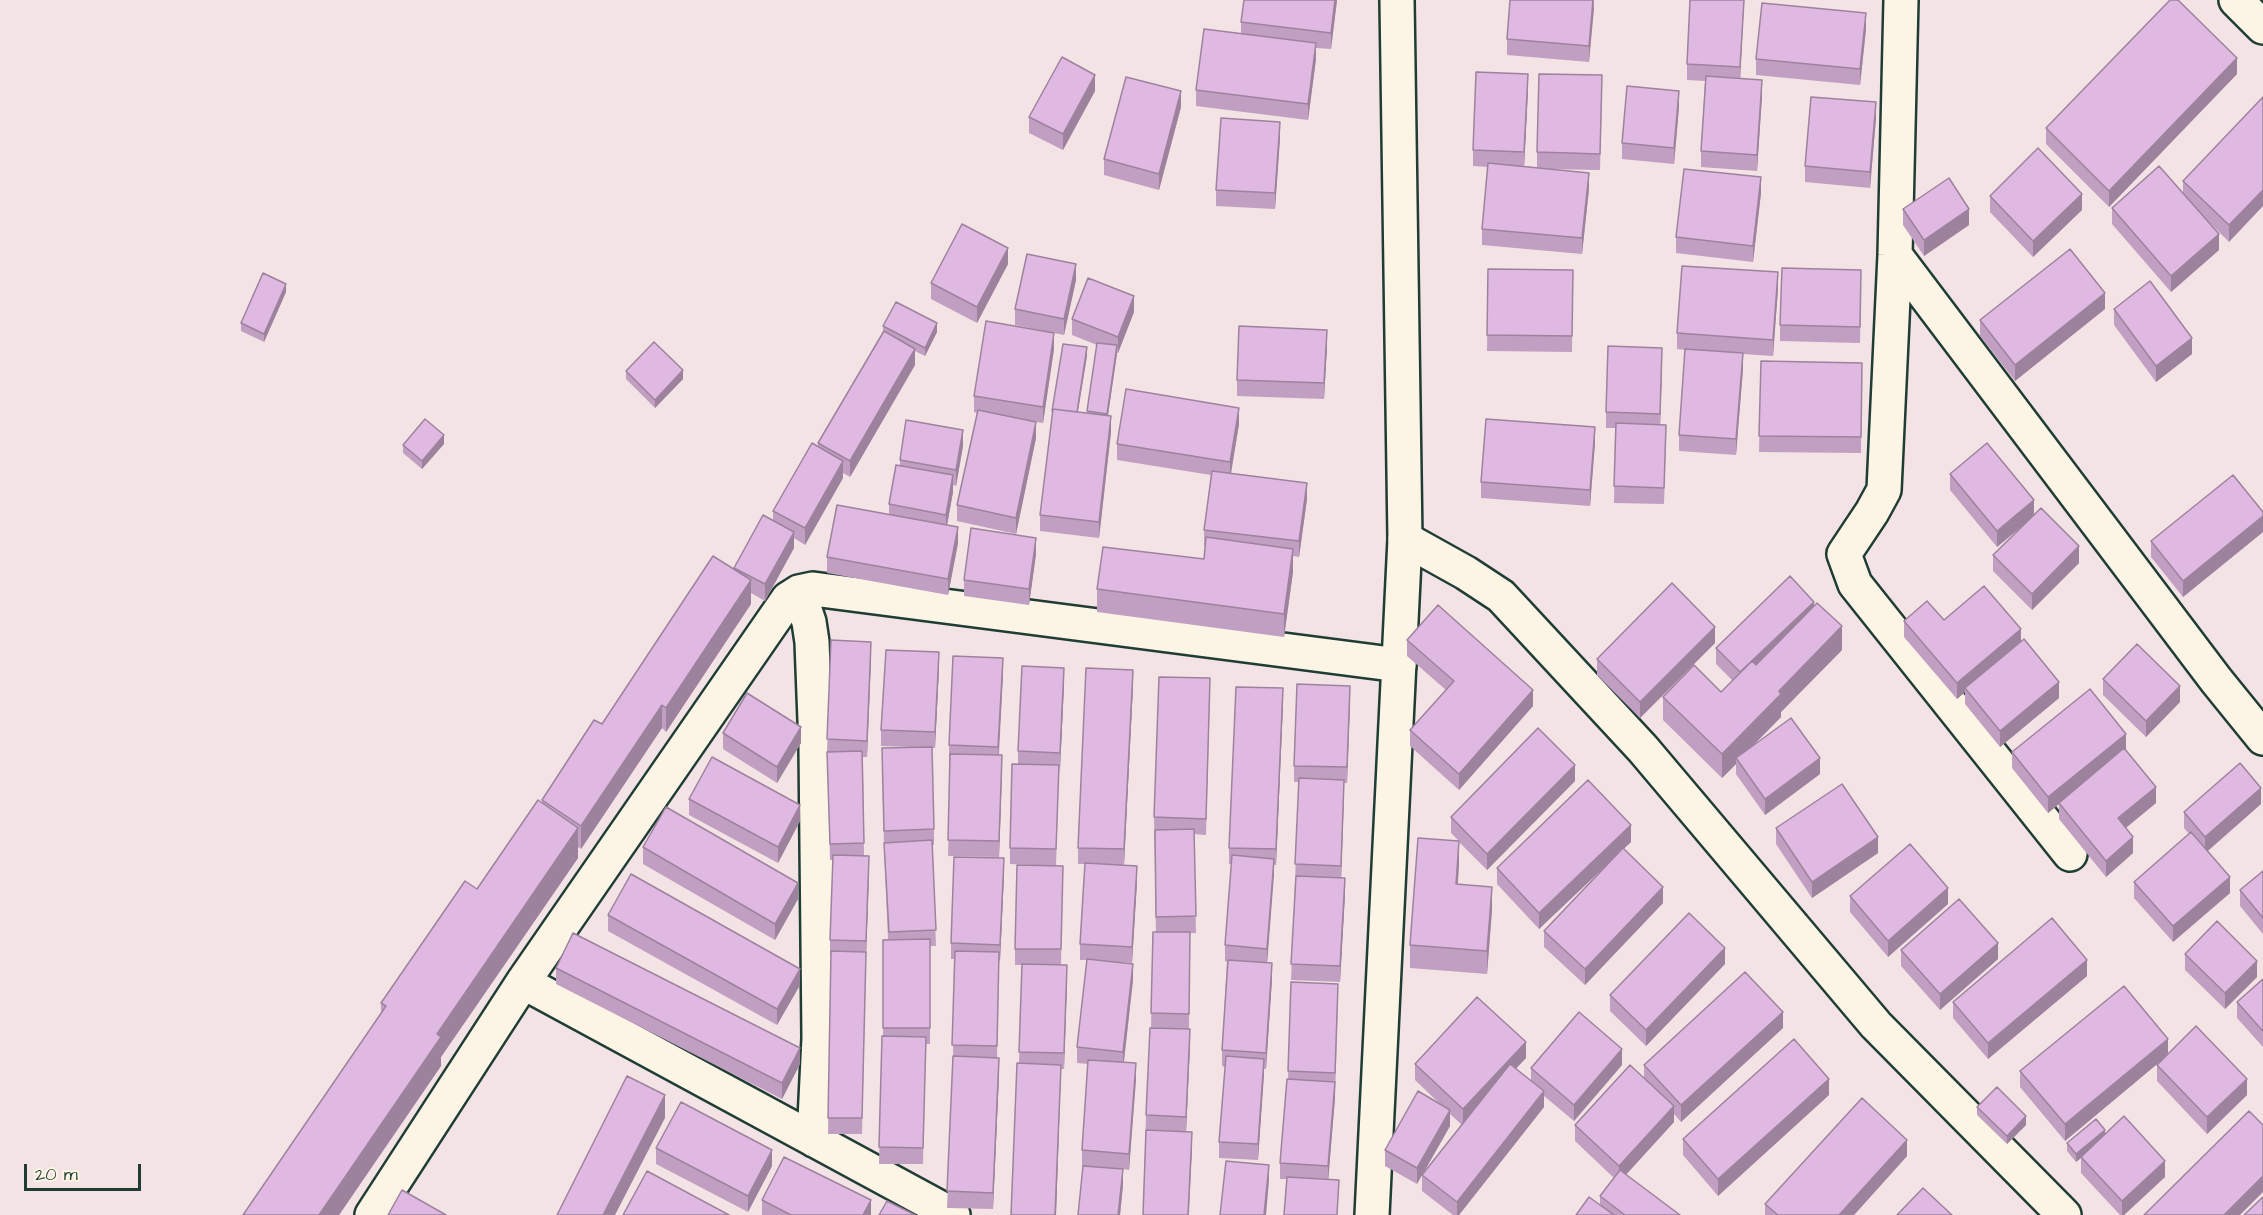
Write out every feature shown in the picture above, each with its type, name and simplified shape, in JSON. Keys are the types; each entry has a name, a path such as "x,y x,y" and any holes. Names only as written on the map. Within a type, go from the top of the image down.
{"street":[{"path":"1372,1215 1405,539 1397,0"},
{"path":"1901,0 1895,255 1884,490 1844,554 1855,584 2070,854"},
{"path":"2236,0 2263,27"},
{"path":"1895,255 2216,680 2263,738"},
{"path":"1405,539 1466,573 1501,596 1643,749 1876,1025 2064,1215"},
{"path":"372,1215 523,982 789,599 799,592 813,589 1399,665"},
{"path":"799,592 809,622 812,642 816,735 819,1038 814,1140"},
{"path":"523,982 953,1215"}],"building":[{"path":"1244,0 1335,0 1331,33 1241,22"},
{"path":"1510,0 1593,0 1589,46 1507,39"},
{"path":"1690,0 1744,0 1740,67 1687,64"},
{"path":"2170,0 2178,0 2237,58 2109,191 2046,128"},
{"path":"1762,3 1866,13 1860,69 1756,59"},
{"path":"1204,29 1316,43 1308,104 1196,90"},
{"path":"1062,57 1095,75 1063,134 1029,117"},
{"path":"1476,72 1528,74 1524,152 1473,150"},
{"path":"1539,74 1602,75 1600,154 1537,152"},
{"path":"1706,76 1762,80 1757,155 1701,151"},
{"path":"1126,77 1181,91 1159,174 1104,159"},
{"path":"1627,86 1679,91 1674,148 1622,143"},
{"path":"1811,97 1876,102 1870,172 1805,166"},
{"path":"2263,97 2263,190 2229,225 2183,181"},
{"path":"1221,118 1280,122 1275,193 1216,190"},
{"path":"2038,148 2082,194 2033,241 1990,196"},
{"path":"1488,163 1589,173 1582,238 1482,229"},
{"path":"2159,166 2219,234 2171,276 2112,208"},
{"path":"1684,169 1761,177 1753,246 1676,237"},
{"path":"1949,178 1969,209 1924,240 1903,209"},
{"path":"962,224 1008,248 977,307 931,283"},
{"path":"2070,249 2105,293 2015,365 1980,320"},
{"path":"1027,254 1076,264 1064,319 1015,309"},
{"path":"1682,266 1778,272 1773,340 1677,333"},
{"path":"1782,268 1861,270 1860,327 1780,325"},
{"path":"1488,269 1573,270 1572,336 1487,335"},
{"path":"263,273 286,284 264,334 241,323"},
{"path":"1088,278 1134,296 1118,337 1072,319"},
{"path":"2150,281 2192,338 2156,366 2114,309"},
{"path":"896,302 937,323 925,348 883,326"},
{"path":"986,321 1054,333 1043,407 974,396"},
{"path":"1239,326 1327,330 1324,383 1237,380"},
{"path":"884,331 915,349 850,461 818,443"},
{"path":"654,342 683,370 655,400 626,371"},
{"path":"1097,343 1117,345 1107,414 1087,411"},
{"path":"1063,344 1087,347 1077,412 1053,409 1052,411"},
{"path":"1608,346 1662,348 1660,414 1606,412"},
{"path":"1685,349 1743,353 1736,439 1679,435"},
{"path":"1761,361 1862,363 1861,437 1759,436"},
{"path":"1126,389 1239,408 1230,462 1117,444"},
{"path":"1053,409 1111,416 1099,522 1040,515"},
{"path":"978,410 1036,422 1016,518 957,505"},
{"path":"425,419 444,435 422,461 403,445"},
{"path":"1486,419 1595,427 1590,490 1481,482"},
{"path":"906,420 963,430 956,470 900,460"},
{"path":"1616,423 1666,425 1664,488 1614,486"},
{"path":"812,443 843,461 805,528 773,511"},
{"path":"1987,443 2034,500 1997,531 1950,474"},
{"path":"896,465 953,475 946,515 889,504"},
{"path":"1212,471 1307,483 1299,541 1204,530"},
{"path":"2233,475 2263,512 2263,516 2183,581 2151,541"},
{"path":"837,505 958,527 948,579 827,557"},
{"path":"2041,508 2079,546 2032,594 1993,555"},
{"path":"763,515 794,532 765,584 734,568"},
{"path":"971,528 1036,538 1029,589 964,580"},
{"path":"1206,537 1293,549 1284,614 1097,589 1103,547 1204,559"},
{"path":"713,556 751,580 666,708 662,705 581,826 542,800 594,720 602,724"},
{"path":"1790,576 1814,602 1740,672 1716,648"},
{"path":"1672,583 1715,627 1640,702 1597,659"},
{"path":"1984,586 2021,629 1957,683 1904,621 1927,601 1944,620"},
{"path":"1817,603 1842,626 1779,691 1781,694 1722,754 1663,697 1694,665 1721,692 1752,661 1756,665"},
{"path":"1438,605 1533,690 1459,774 1410,730 1454,681 1407,640"},
{"path":"2024,639 2059,682 2000,731 1965,688"},
{"path":"831,640 871,642 867,741 827,739"},
{"path":"2137,644 2180,686 2146,721 2103,679"},
{"path":"886,650 939,652 935,732 881,730"},
{"path":"953,656 1003,658 998,747 949,745"},
{"path":"1022,666 1064,668 1060,753 1018,751"},
{"path":"1086,668 1133,670 1124,849 1078,848"},
{"path":"1159,677 1210,678 1206,819 1154,817"},
{"path":"1297,684 1350,686 1347,767 1294,766"},
{"path":"1236,687 1283,688 1276,849 1229,848"},
{"path":"2090,689 2126,734 2048,797 2012,752"},
{"path":"747,693 801,727 777,767 723,733"},
{"path":"1791,718 1820,758 1765,799 1736,758"},
{"path":"1538,728 1575,765 1487,854 1451,817"},
{"path":"932,747 934,829 884,831 882,748"},
{"path":"2124,748 2156,787 2118,818 2133,837 2106,861 2059,803"},
{"path":"862,751 864,843 830,844 827,752"},
{"path":"950,754 1002,755 999,841 948,840"},
{"path":"712,757 800,805 778,847 689,799"},
{"path":"2240,763 2261,788 2205,837 2184,812"},
{"path":"1012,764 1059,765 1056,849 1010,848"},
{"path":"1299,778 1344,780 1341,866 1295,864"},
{"path":"1588,780 1631,825 1539,913 1497,868"},
{"path":"1842,784 1878,837 1812,882 1776,828"},
{"path":"538,800 578,828 437,1034 441,1037 319,1215 243,1215 386,1006 381,1003 465,881 477,889"},
{"path":"666,807 798,883 775,924 643,847"},
{"path":"1194,829 1196,916 1156,917 1155,830"},
{"path":"2191,832 2230,877 2173,926 2134,882"},
{"path":"1418,838 1459,841 1456,884 1492,887 1487,951 1410,945"},
{"path":"932,840 936,930 889,932 884,843"},
{"path":"1910,844 1948,888 1888,941 1850,896"},
{"path":"1623,848 1663,887 1585,969 1544,931"},
{"path":"833,855 869,856 866,941 830,940"},
{"path":"1232,855 1274,859 1267,949 1225,945"},
{"path":"954,857 1004,858 1000,945 951,943"},
{"path":"1085,863 1137,866 1132,947 1080,944"},
{"path":"1017,865 1063,866 1061,949 1015,949"},
{"path":"2263,871 2263,918 2240,890"},
{"path":"631,874 800,969 777,1009 608,915"},
{"path":"1296,876 1345,878 1340,966 1291,964"},
{"path":"1959,899 1998,943 1940,994 1901,950"},
{"path":"1689,913 1725,948 1646,1030 1610,995"},
{"path":"2052,918 2087,960 1988,1043 1953,1002"},
{"path":"2217,921 2257,961 2225,993 2185,954"},
{"path":"1153,932 1190,932 1189,1014 1151,1013"},
{"path":"573,933 800,1048 782,1083 556,968"},
{"path":"930,939 930,1028 883,1028 883,940"},
{"path":"831,951 866,952 862,1118 828,1118"},
{"path":"955,951 999,952 997,1046 952,1045"},
{"path":"1087,959 1133,964 1123,1052 1077,1047"},
{"path":"1228,960 1272,963 1266,1053 1222,1050"},
{"path":"1022,964 1067,965 1064,1053 1019,1052"},
{"path":"1745,972 1783,1012 1681,1105 1644,1065"},
{"path":"2263,979 2263,1031 2237,1002"},
{"path":"1291,982 1338,984 1335,1073 1288,1071"},
{"path":"2124,986 2168,1039 2065,1124 2020,1071"},
{"path":"1477,997 1526,1042 1463,1109 1415,1064"},
{"path":"1579,1012 1622,1049 1574,1105 1531,1068"},
{"path":"2196,1026 2247,1079 2207,1117 2157,1065"},
{"path":"1150,1028 1190,1029 1186,1117 1146,1115"},
{"path":"882,1036 926,1037 923,1148 879,1147"},
{"path":"1794,1039 1829,1079 1718,1179 1683,1139"},
{"path":"953,1056 999,1058 993,1193 947,1191"},
{"path":"1226,1056 1264,1059 1258,1144 1219,1142"},
{"path":"1088,1060 1136,1063 1129,1154 1082,1150"},
{"path":"1017,1063 1061,1065 1055,1215 1011,1215"},
{"path":"1510,1064 1544,1091 1457,1202 1422,1175"},
{"path":"1630,1065 1674,1106 1619,1166 1575,1125"},
{"path":"627,1076 665,1095 603,1215 557,1215"},
{"path":"1287,1079 1335,1082 1328,1166 1280,1163"},
{"path":"1997,1087 2026,1116 2007,1136 1977,1107"},
{"path":"1418,1091 1450,1110 1417,1168 1385,1150"},
{"path":"1862,1098 1907,1140 1839,1215 1778,1215 1765,1204"},
{"path":"681,1102 772,1150 748,1196 656,1148"},
{"path":"2249,1111 2263,1125 2263,1176 2224,1215 2144,1215"},
{"path":"2124,1116 2165,1161 2122,1201 2081,1157"},
{"path":"2096,1119 2105,1130 2076,1154 2067,1143"},
{"path":"1146,1130 1192,1132 1188,1215 1143,1215"},
{"path":"784,1157 871,1200 863,1215 791,1215 762,1200"},
{"path":"1226,1161 1269,1165 1264,1215 1220,1215"},
{"path":"1083,1166 1123,1169 1118,1215 1078,1215"},
{"path":"1620,1170 1680,1215 1625,1215 1600,1196"},
{"path":"647,1171 729,1215 623,1215"},
{"path":"1287,1177 1339,1180 1337,1215 1284,1215"},
{"path":"1923,1188 1952,1215 1897,1215"},
{"path":"402,1190 446,1215 388,1215"},
{"path":"1589,1197 1614,1215 1576,1215"},
{"path":"2263,1197 2263,1215 2244,1215"},
{"path":"887,1201 915,1215 879,1215"}]}
